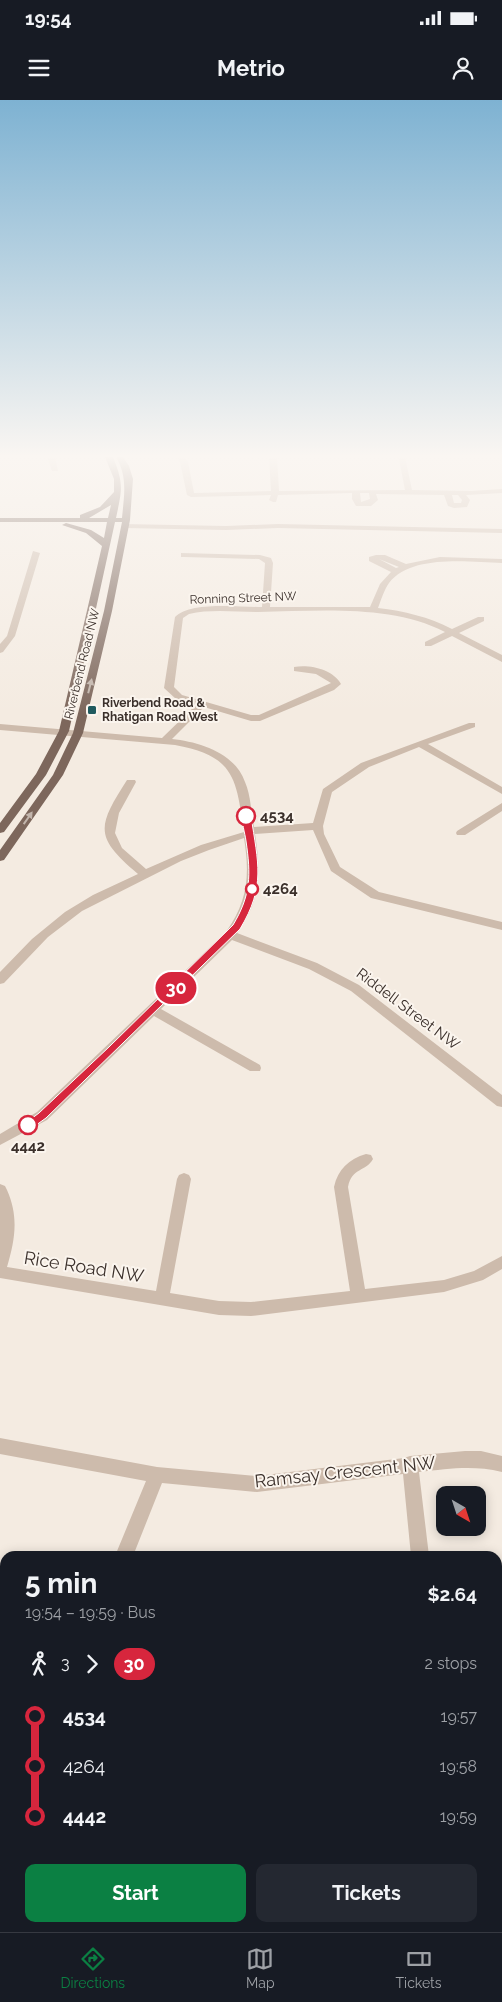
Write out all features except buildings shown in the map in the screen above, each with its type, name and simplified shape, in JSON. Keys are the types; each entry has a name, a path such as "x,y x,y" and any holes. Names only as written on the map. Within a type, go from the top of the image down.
{"main road":[{"path":"103,542 106,546"},
{"name":"Riverbend Road NW","path":"0,830 41,775 64,732 107,542"},
{"name":"Riverbend Road NW","path":"0,858 58,775 78,733 108,610 121,542"}],"street":[{"path":"0,650 11,636 36,553"},
{"path":"184,555 260,557 268,560 266,609"},
{"path":"396,572 372,560 378,556 383,557 406,567"},
{"path":"373,610 384,583 396,572 406,567 438,560 502,561"},
{"name":"Ronning Street NW","path":"297,669 318,671 334,680 336,684 322,692 260,718 251,718 179,696 168,688 181,615 194,610 373,610 418,618 454,633 502,659"},
{"path":"428,644 482,619"},
{"path":"169,741 207,705"},
{"path":"472,725 365,765 326,792 319,830 335,869 375,895 502,926"},
{"path":"0,728 169,741 204,750 222,760 234,769 242,787 255,871 252,894 245,913 230,935 42,1116 0,1140"},
{"path":"420,743 502,792"},
{"path":"131,782 112,816 109,832 115,848 145,874"},
{"path":"461,832 502,806"},
{"path":"0,980 38,939 60,921 86,904 202,847 249,834 319,830"},
{"name":"Riddell Street NW","path":"230,935 313,966 355,988 502,1102"},
{"path":"154,1010 255,1068"},
{"path":"358,1296 341,1188 343,1175 347,1169 366,1159"},
{"name":"Rice Road NW","path":"162,1298 184,1179"},
{"name":"Rice Road NW","path":"0,1190 8,1210 10,1226 0,1266"},
{"name":"Rice Road NW","path":"0,1272 219,1308 251,1309 458,1283 478,1276 502,1262"},
{"name":"Ramsay Crescent NW","path":"0,1446 157,1475 257,1484 410,1464 466,1459 481,1459 502,1464"},
{"path":"410,1464 419,1551"},
{"path":"126,1551 157,1475"}],"bus line":[{"name":"30","path":"28,1125 42,1116 154,1010 237,927 248,908 255,871 246,816"}],"place":[{"name":"Riverbend Road & Rhatigan Road West","path":"92,710"},
{"name":"4534","path":"246,816"},
{"name":"4264","path":"252,889"},
{"name":"4442","path":"28,1125"}]}
